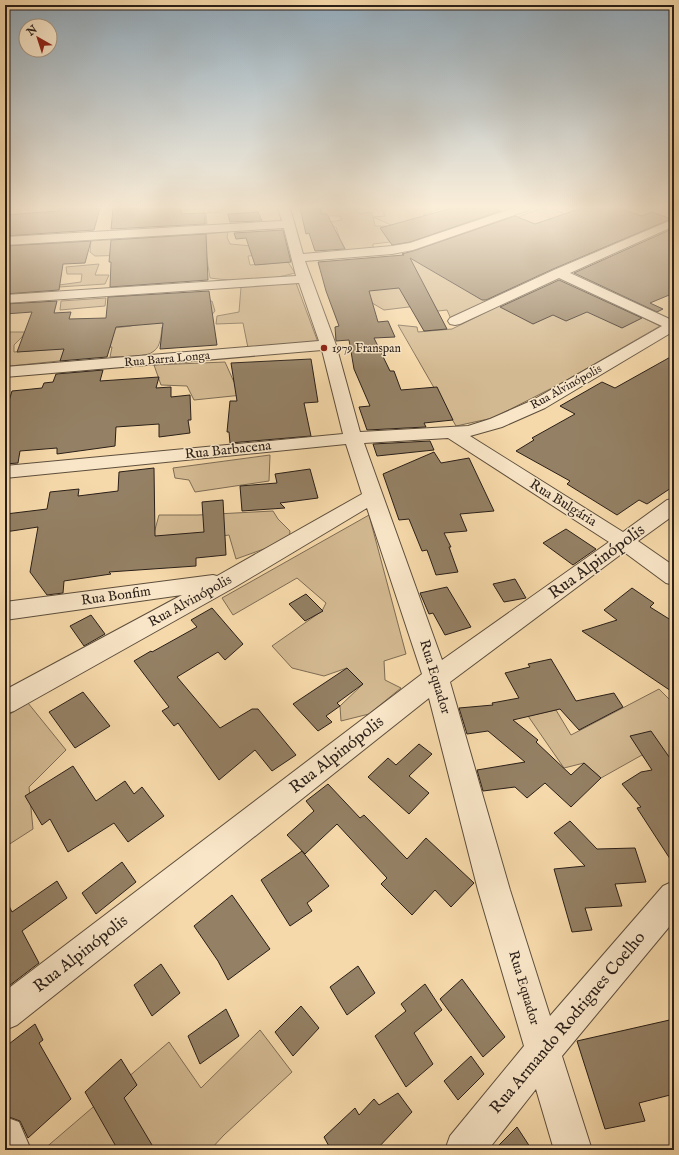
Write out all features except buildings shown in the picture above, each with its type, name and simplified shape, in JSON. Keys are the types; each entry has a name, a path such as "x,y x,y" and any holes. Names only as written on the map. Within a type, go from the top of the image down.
{"street":[{"name":"Rua Equador","path":"299,262 328,345 353,438 436,678 494,890 574,1150"},
{"path":"5,299 301,268 332,262"},
{"path":"455,322 584,262"},
{"path":"559,273 674,326"},
{"name":"Rua Alvinópolis","path":"451,432 469,431 496,423 539,404 674,326"},
{"name":"Rua Barra Longa","path":"5,372 328,345"},
{"name":"Rua Barbacena","path":"5,472 353,438 451,432"},
{"name":"Rua Bulgária","path":"451,432 624,542 674,577"},
{"name":"Rua Alvinópolis","path":"5,703 226,581 373,496"},
{"name":"Rua Alpinópolis","path":"5,1013 436,678 674,505"},
{"name":"Rua Bonfim","path":"5,611 226,581"},
{"name":"Rua Armando Rodrigues Coelho","path":"464,1150 543,1051 674,897"},
{"path":"5,1136 12,1150"}],"shaded area":[{"path":"207,262 249,262 250,265 288,262 295,273 263,279 242,280 210,278"},
{"path":"399,262 464,262 518,289 451,319 447,310 429,312 425,305 384,310 367,300 360,266"},
{"path":"99,264 95,275 109,275 105,284 59,287 59,285 81,282 82,274 67,274 66,267"},
{"path":"557,277 660,326 558,385 493,418 456,426 398,325 417,327 418,332 452,329"},
{"path":"296,283 319,345 248,348 243,323 216,324 217,316 239,312 241,287"},
{"path":"106,298 105,306 60,310 61,301"},
{"path":"212,301 215,311 210,317 162,327 158,346 154,351 146,355 110,357 112,347 97,348 90,331 131,326 184,306"},
{"path":"7,332 25,332 14,345 14,352 42,350 70,332 69,360 10,366 5,365 5,334"},
{"path":"225,362 234,382 252,394 194,400 187,386 161,385 154,365"},
{"path":"270,455 269,481 195,492 189,480 175,478 173,468"},
{"path":"273,511 278,519 290,531 289,540 236,559 229,535 175,543 153,537 159,515 198,515"},
{"path":"369,515 406,654 384,661 385,680 401,688 369,714 341,721 340,706 363,684 347,668 324,676 292,668 272,646 322,611 326,603 297,578 233,615 222,598"},
{"path":"659,689 674,704 674,752 669,756 648,762 642,755 601,778 584,763 564,768 528,716 556,710 571,735"},
{"path":"28,703 66,750 29,787 33,829 5,847 5,717"},
{"path":"260,1030 292,1072 224,1135 210,1150 43,1150 169,1042 201,1088"}],"place":[{"name":"1979 Franspan","path":"324,348"}]}
